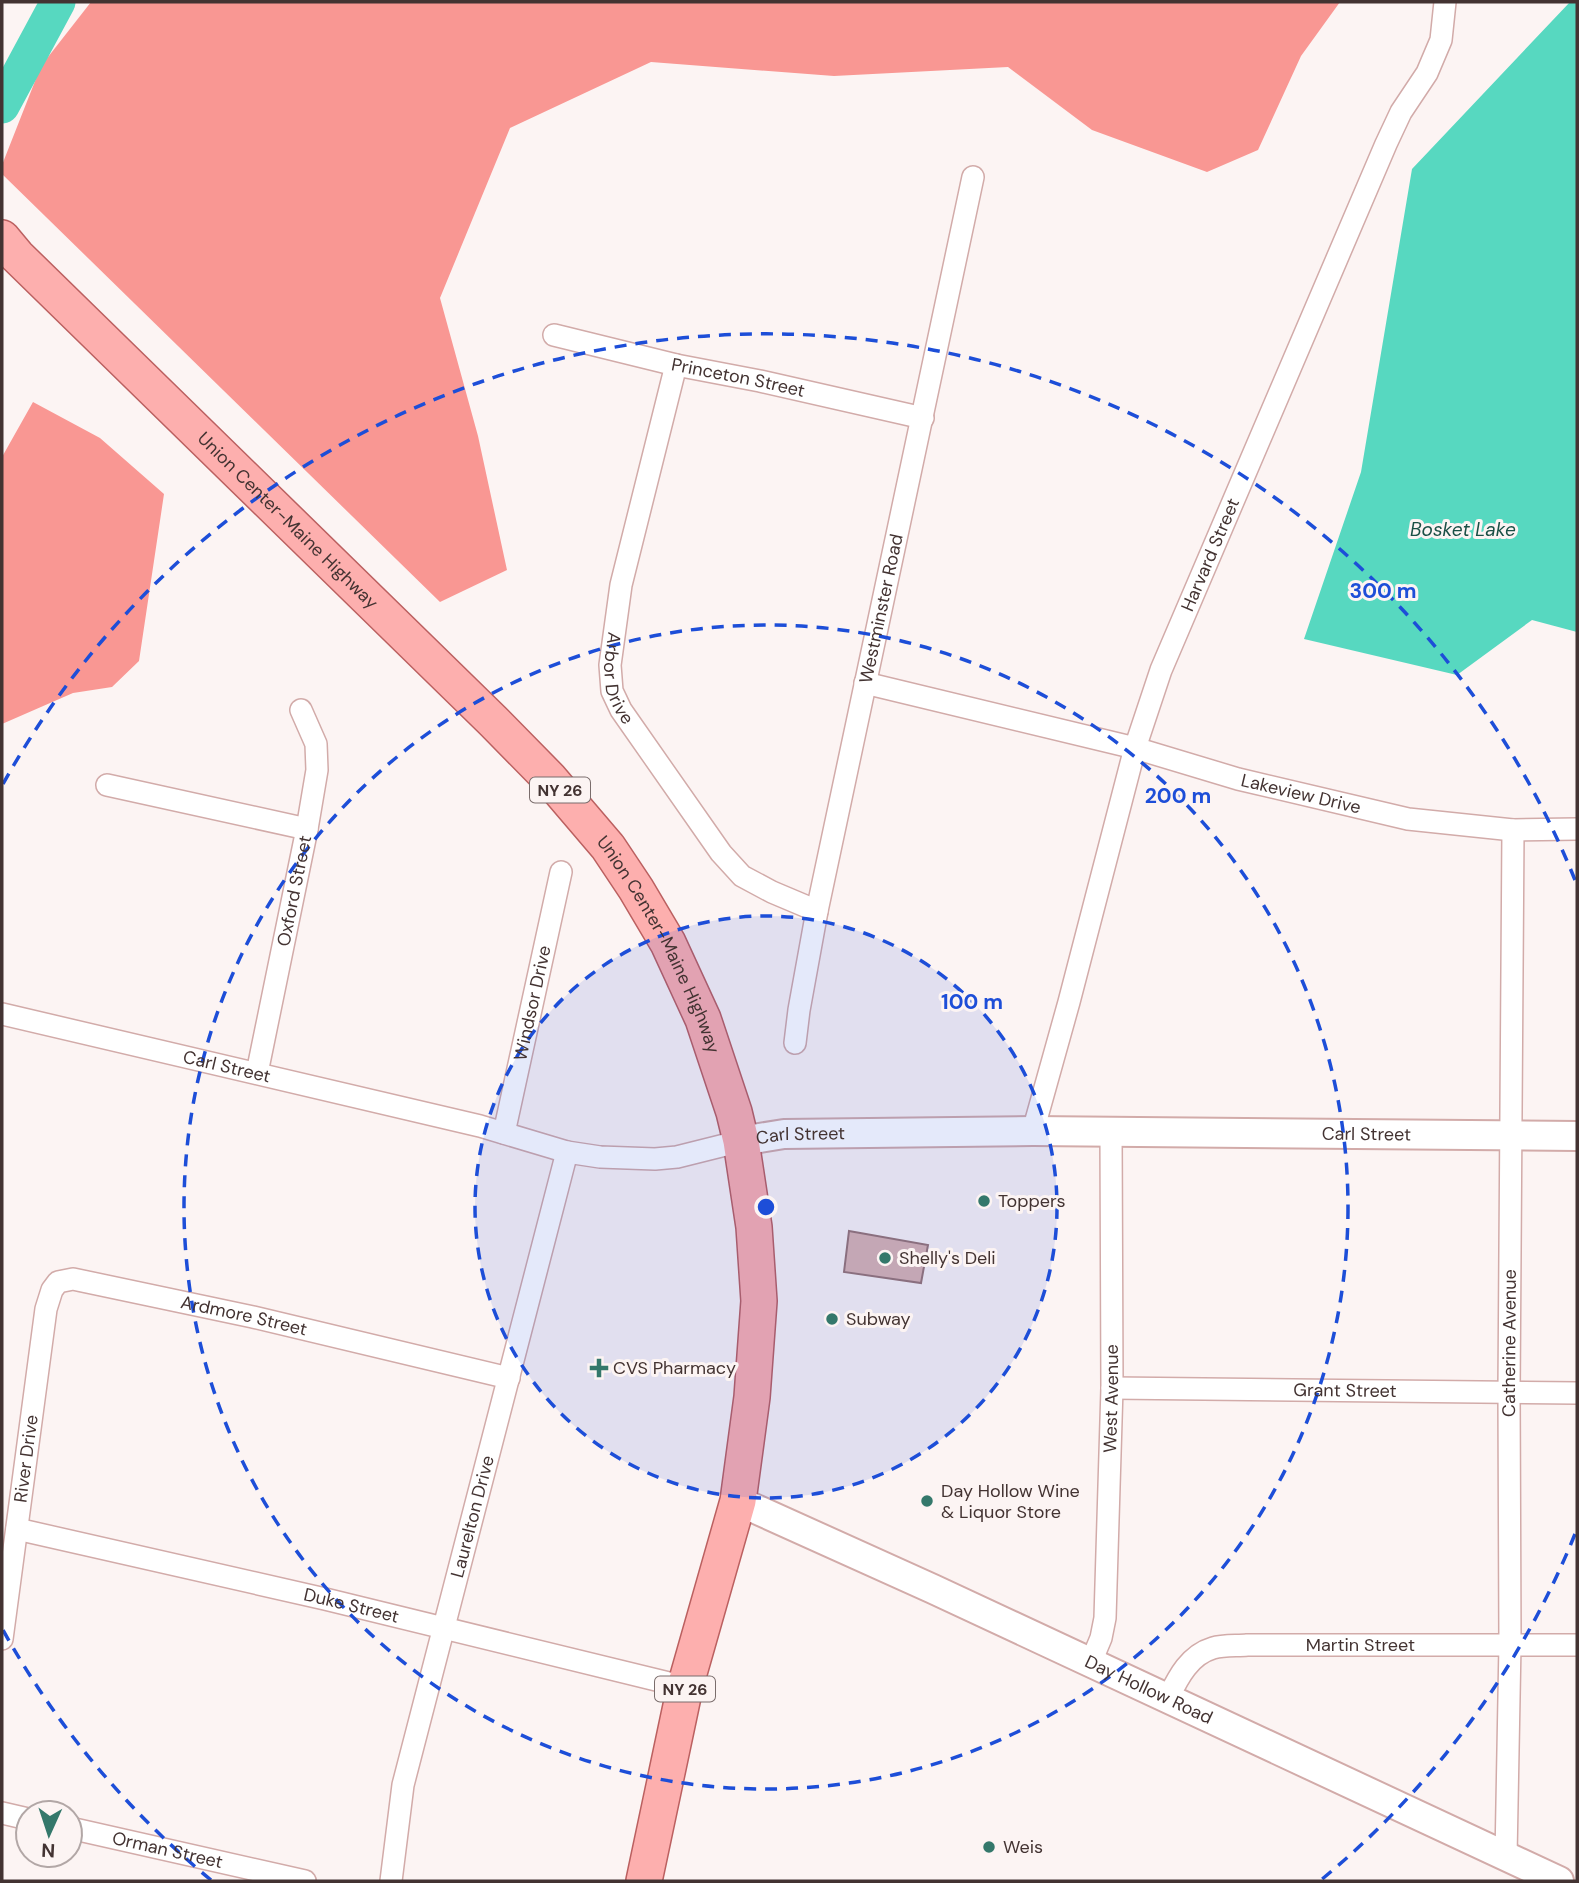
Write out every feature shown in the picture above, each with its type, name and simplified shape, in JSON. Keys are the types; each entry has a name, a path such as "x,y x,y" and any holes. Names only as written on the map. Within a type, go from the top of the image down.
{"main road":[{"name":"Union Center-Maine Highway","path":"9,247 550,779 608,847 636,888 668,943 703,1020 741,1141 754,1227 760,1301 752,1397 738,1501 685,1687 644,1881"}],"street":[{"name":"Harvard Street","path":"1033,1131 1135,748 1161,670 1386,144 1401,112 1427,73 1441,40 1445,2"},
{"name":"Westminster Road","path":"794,1043 817,911 973,177"},
{"name":"Princeton Street","path":"554,334 676,365 923,418"},
{"name":"Arbor Drive","path":"676,365 621,585 610,665 612,691 621,710 721,853 742,876 817,911"},
{"name":"Lakeview Drive","path":"865,683 1135,748 1238,779 1408,819 1513,830 1577,830"},
{"name":"Oxford Street","path":"257,1073 317,770 316,744 301,710"},
{"path":"107,785 307,829"},
{"name":"Catherine Avenue","path":"1506,1857 1510,1644 1513,830"},
{"name":"Windsor Drive","path":"503,1133 561,872"},
{"name":"Carl Street","path":"2,1014 480,1126 567,1152 600,1157 677,1157 741,1141 784,1134 1111,1131 1577,1136"},
{"name":"West Avenue","path":"1091,1662 1101,1638 1105,1618 1112,1388 1111,1131"},
{"name":"Laurelton Drive","path":"391,1881 403,1785 567,1152"},
{"name":"Ardmore Street","path":"39,1362 46,1309 52,1290 58,1282 73,1279 253,1317 509,1378"},
{"name":"River Drive","path":"2,1639 39,1362"},
{"name":"Grant Street","path":"1112,1388 1577,1393"},
{"name":"Day Hollow Road","path":"738,1501 1091,1662 1559,1881"},
{"name":"Duke Street","path":"17,1529 443,1627 685,1687"},
{"name":"Martin Street","path":"1168,1698 1191,1659 1213,1648 1247,1645 1577,1645"},
{"name":"Orman Street","path":"84,1831 305,1881"}],"shaded area":[{"path":"91,2 1340,2 1301,56 1258,150 1207,172 1092,130 1008,67 834,76 651,62 510,128 440,298 478,436 507,570 440,602 2,174 2,165 41,66"},
{"path":"33,402 100,438 164,494 139,661 112,687 73,693 2,724 2,457"}],"water":[{"name":"Bosket Lake","path":"1570,2 1577,2 1577,632 1532,620 1457,675 1304,639 1361,472 1412,169"}],"building":[{"name":"Shelly's Deli","path":"849,1231 928,1245 921,1283 844,1272"}],"waterway":[{"path":"2,106 58,2"}],"place":[{"name":"Toppers","path":"984,1201"},
{"name":"Shelly's Deli","path":"885,1258"},
{"name":"Subway","path":"832,1319"},
{"name":"CVS Pharmacy","path":"599,1368"},
{"name":"Day Hollow Wine & Liquor Store","path":"927,1501"},
{"name":"Weis","path":"989,1847"}]}
